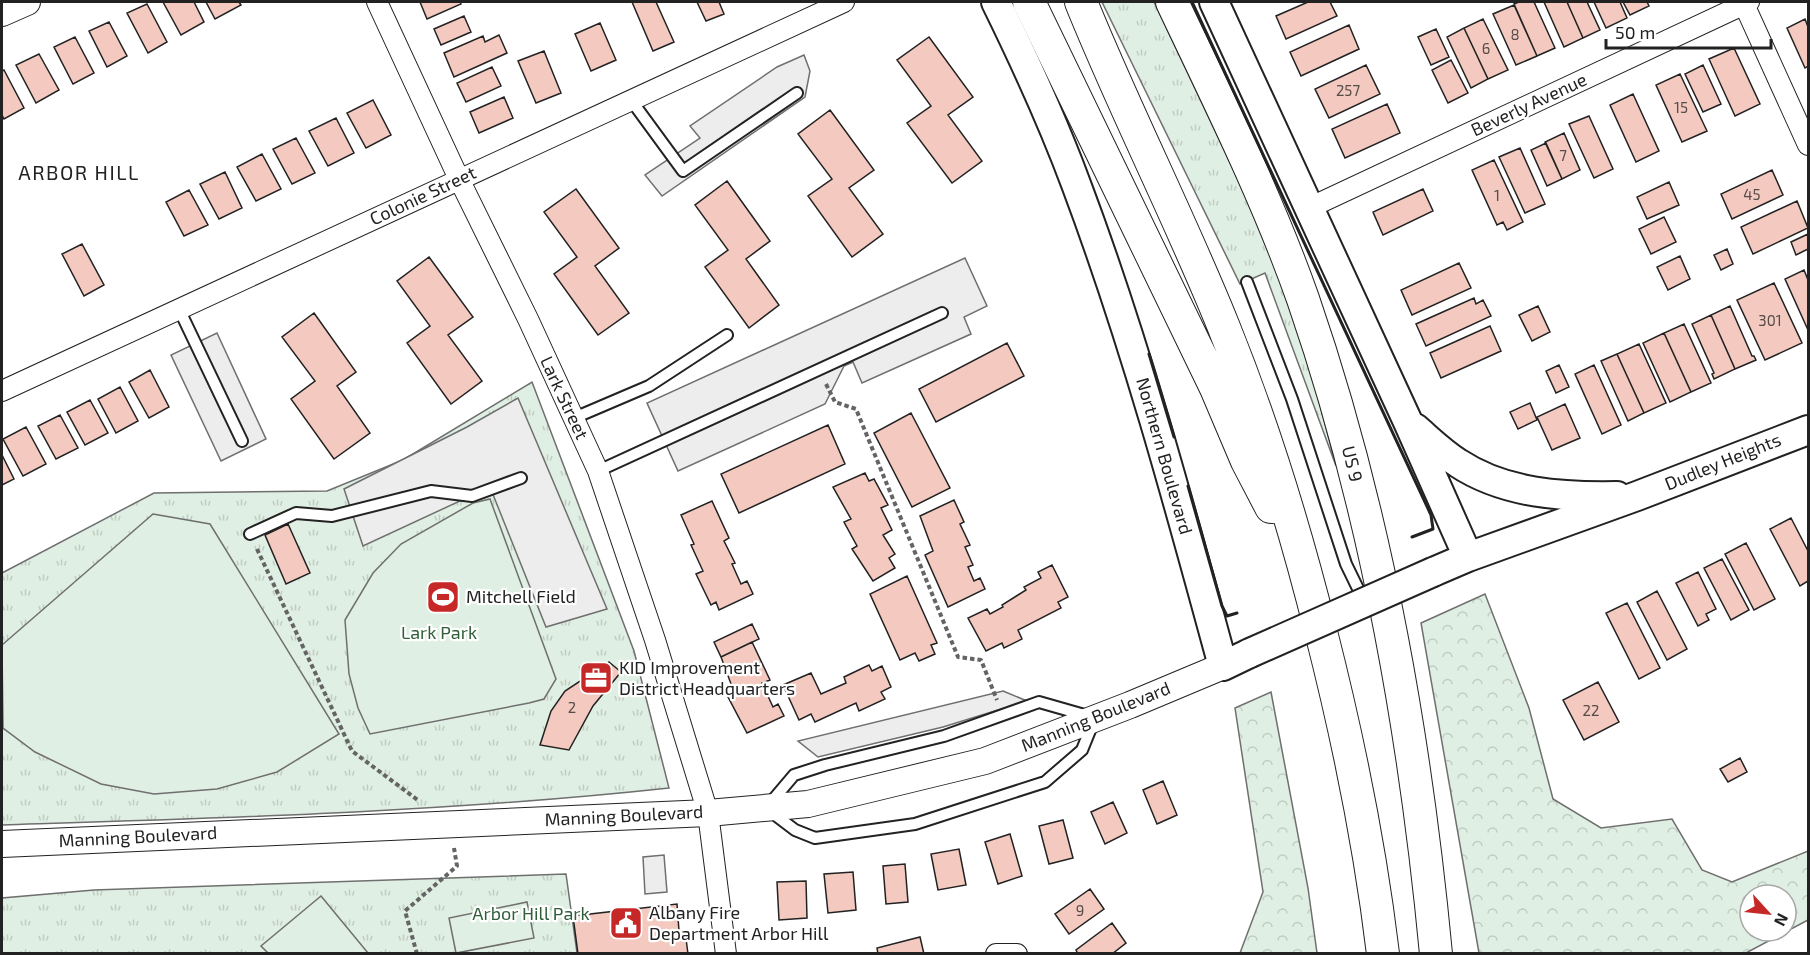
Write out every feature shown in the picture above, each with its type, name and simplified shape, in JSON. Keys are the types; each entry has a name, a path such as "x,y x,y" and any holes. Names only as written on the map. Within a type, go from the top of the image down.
{"main road":[{"name":"Northern Boulevard","path":"996,2 1076,183 1105,265 1162,445 1223,666"},
{"path":"1029,2 1216,388 1247,461 1307,576"},
{"path":"1081,2 1224,327 1265,440 1307,576 1350,752 1370,861 1383,954"},
{"name":"US 9","path":"1172,2 1266,204 1302,297 1333,391 1378,571 1400,676 1412,750 1436,954"},
{"path":"1214,2 1468,557"},
{"path":"1408,422 1456,462 1491,480 1537,492 1637,496"},
{"name":"Dudley Heights","path":"1637,496 1809,430"},
{"path":"1223,666 1468,557 1637,496"}],"street":[{"path":"2,14 27,2"},
{"name":"Lark Street","path":"377,2 459,179 528,319 597,471 655,640 708,813 726,954"},
{"name":"Colonie Street","path":"2,391 844,2"},
{"path":"1745,2 1809,145"},
{"name":"Beverly Avenue","path":"1309,208 1745,2"},
{"name":"Manning Boulevard","path":"2,844 708,813 808,804 985,760 1223,666"},
{"path":"996,954 1017,954"}],"lane":[{"path":"631,100 683,171 797,93"},
{"path":"1247,282 1292,399 1346,564 1371,615"},
{"path":"179,309 242,441"},
{"path":"597,471 942,313"},
{"path":"574,418 649,386 727,335"},
{"path":"250,534 296,513 332,516 431,491 472,496 521,478"},
{"path":"1381,636 1400,676"},
{"path":"1039,702 1095,718 1082,750 1045,782 915,824 815,838 795,830 766,808 794,775 825,765 945,736 1039,702"}],"path":[{"path":"819,370 835,402 856,409 958,657 981,660 1002,715"},
{"path":"250,534 352,751 449,824 457,866 405,911 417,954"}],"green space":[{"path":"1102,2 1154,2 1268,243 1302,336 1336,466 1265,273 1240,284"},
{"name":"Lark Park","path":"532,382 634,651 669,788 419,808 252,817 2,825 2,573 154,493 327,491 403,460"},
{"name":"Mitchell Field","path":"490,499 556,679 544,699 370,734 358,708 349,674 345,620 373,573 401,544 473,503"},
{"path":"153,514 210,524 339,734 277,772 217,789 154,794 101,784 35,752 3,728 2,645"},
{"path":"1485,594 1529,708 1553,799 1601,828 1672,819 1702,870 1732,882 1808,851 1808,920 1798,925 1798,883 1738,883 1738,943 1765,943 1746,953 1479,953 1421,623"},
{"path":"1271,692 1308,888 1317,953 1240,953 1263,892 1235,708"},
{"name":"Arbor Hill Park","path":"566,874 577,953 2,954 2,898 94,890"},
{"path":"321,896 368,953 268,953 261,946"},
{"path":"527,902 534,938 456,953 449,918"}],"shaded area":[{"path":"804,55 810,71 805,97 662,196 645,175 700,138 690,126 777,67"},
{"path":"965,258 987,306 964,317 971,334 862,383 853,362 844,366 825,404 678,471 647,403"},
{"path":"217,333 266,439 221,461 171,355"},
{"path":"518,398 607,609 546,627 490,487 363,546 344,489 467,427"},
{"path":"1003,691 1027,701 943,727 818,757 798,741"},
{"path":"664,855 667,892 645,894 643,857"}],"building":[{"path":"163,2 194,2 204,22 181,35"},
{"path":"206,2 239,2 241,5 215,19"},
{"path":"420,2 460,2 461,4 427,19"},
{"path":"632,2 656,2 674,42 653,51"},
{"path":"697,2 719,2 724,14 706,21"},
{"path":"1308,2 1330,2 1337,16 1286,39 1276,16"},
{"path":"1534,2 1555,48 1537,56 1514,4"},
{"path":"1544,2 1567,2 1583,38 1564,47"},
{"path":"1567,2 1587,2 1600,30 1583,38"},
{"path":"1594,2 1620,2 1627,18 1606,28"},
{"path":"1623,2 1647,2 1649,6 1630,15"},
{"path":"147,4 167,42 148,53 127,13"},
{"path":"1514,5 1537,56 1516,65 1493,14"},
{"path":"464,16 471,32 441,45 434,29"},
{"path":"1483,19 1508,70 1488,79 1464,28"},
{"path":"1805,19 1808,27 1808,66 1805,68 1787,28"},
{"path":"109,22 127,56 107,67 89,31"},
{"path":"600,23 616,60 591,71 575,34"},
{"path":"1349,25 1359,49 1301,76 1290,52"},
{"path":"1464,28 1488,79 1471,88 1447,37"},
{"path":"1436,29 1449,57 1431,65 1418,37"},
{"path":"499,35 507,53 454,77 444,53 483,36 485,42"},
{"path":"75,37 94,73 73,84 54,47"},
{"path":"929,37 973,97 948,115 982,161 952,183 907,123 931,106 897,60"},
{"path":"1734,48 1760,104 1735,116 1709,59"},
{"path":"544,51 561,93 536,103 518,61"},
{"path":"39,54 59,90 36,103 16,65"},
{"path":"1451,60 1468,93 1448,103 1432,70"},
{"path":"1366,65 1380,94 1329,118 1315,89"},
{"path":"1703,65 1721,104 1703,112 1685,74"},
{"path":"492,67 501,86 466,102 457,83"},
{"path":"4,70 24,108 4,119 2,115 2,71"},
{"path":"1680,74 1707,131 1682,142 1656,85"},
{"path":"1633,94 1659,151 1636,162 1610,105"},
{"path":"504,97 513,118 479,133 470,112"},
{"path":"373,100 391,135 366,148 347,113"},
{"path":"1387,104 1400,133 1345,158 1332,129"},
{"path":"830,110 874,170 849,188 883,234 852,257 808,196 832,179 798,134"},
{"path":"1589,116 1613,169 1594,178 1569,124"},
{"path":"336,118 354,153 328,166 309,131"},
{"path":"1564,133 1580,170 1562,179 1545,142"},
{"path":"296,138 315,173 292,184 273,149"},
{"path":"1546,143 1562,179 1547,186 1531,150"},
{"path":"1520,148 1545,204 1525,213 1499,157"},
{"path":"262,154 281,189 256,201 237,167"},
{"path":"1494,160 1523,222 1507,230 1503,222 1497,225 1472,170"},
{"path":"1772,170 1783,195 1732,219 1721,194"},
{"path":"225,172 242,208 219,219 200,184"},
{"path":"727,181 770,241 746,259 779,305 749,328 705,267 728,250 695,205"},
{"path":"1669,182 1679,205 1647,219 1637,197"},
{"path":"576,189 619,248 595,266 629,313 598,335 554,274 577,257 544,212"},
{"path":"1423,189 1433,211 1383,235 1373,212"},
{"path":"189,190 208,225 184,236 166,202"},
{"path":"1797,201 1808,228 1753,254 1741,227"},
{"path":"1664,217 1676,242 1651,254 1639,229"},
{"path":"1808,234 1808,249 1796,255 1791,242"},
{"path":"82,244 104,285 84,296 62,254"},
{"path":"1727,249 1733,264 1721,270 1714,255"},
{"path":"1680,256 1690,279 1668,290 1657,267"},
{"path":"429,257 473,317 448,335 482,381 451,404 407,343 430,326 397,281"},
{"path":"1459,263 1471,288 1412,315 1401,290"},
{"path":"1804,270 1808,280 1808,330 1785,279"},
{"path":"1774,283 1802,343 1765,360 1737,300"},
{"path":"1474,298 1476,304 1483,300 1491,316 1426,346 1416,324"},
{"path":"1538,306 1550,332 1532,341 1519,315"},
{"path":"1730,306 1752,356 1756,360 1735,369 1711,315"},
{"path":"314,313 356,372 337,386 370,433 334,459 291,399 315,381 282,337"},
{"path":"1711,315 1735,369 1714,379 1712,374 1714,373 1692,324"},
{"path":"1684,324 1711,383 1691,392 1664,333"},
{"path":"1490,326 1501,351 1441,378 1430,353"},
{"path":"1664,333 1691,392 1670,402 1643,343"},
{"path":"1007,343 1024,376 936,422 919,389"},
{"path":"1639,344 1666,403 1644,413 1617,354"},
{"path":"1617,354 1644,413 1628,421 1601,361"},
{"path":"1559,365 1569,387 1556,393 1546,371"},
{"path":"1594,365 1621,425 1602,434 1575,374"},
{"path":"150,370 169,407 149,418 129,382"},
{"path":"120,387 138,421 116,433 98,399"},
{"path":"90,400 108,433 85,445 67,412"},
{"path":"1530,403 1537,420 1518,429 1510,412"},
{"path":"1565,404 1580,438 1552,450 1537,417"},
{"path":"911,413 950,488 912,507 874,433"},
{"path":"60,415 78,448 56,459 38,426"},
{"path":"828,425 845,464 739,513 721,474"},
{"path":"26,427 46,464 23,476 3,439"},
{"path":"2,455 14,479 2,485"},
{"path":"865,473 869,481 874,479 888,505 881,508 892,530 883,535 895,554 889,558 895,568 873,581 852,549 857,546 844,522 851,519 833,487"},
{"path":"954,500 964,522 960,524 970,545 965,547 973,565 968,567 974,581 980,578 985,589 948,607 925,555 933,551 920,516"},
{"path":"712,501 729,538 724,541 735,563 732,564 741,584 747,581 753,594 719,610 716,602 711,605 696,574 703,571 681,515"},
{"path":"1791,518 1808,551 1808,581 1800,586 1770,529"},
{"path":"288,524 310,573 286,584 265,535"},
{"path":"1746,543 1775,599 1754,610 1725,554"},
{"path":"1722,559 1749,610 1731,620 1704,568"},
{"path":"1052,565 1068,597 1058,602 1061,608 1018,630 1022,639 1004,648 1002,643 986,651 968,618 987,609 990,614 1003,607 1002,605 1026,590 1024,587 1041,578 1038,572"},
{"path":"1698,572 1716,609 1706,614 1709,620 1698,626 1676,583"},
{"path":"907,576 937,643 931,645 935,654 919,661 915,653 900,660 870,594"},
{"path":"1657,591 1687,649 1667,660 1637,602"},
{"path":"1627,603 1660,668 1639,679 1606,613"},
{"path":"752,624 759,639 721,657 714,642"},
{"path":"752,642 770,680 762,683 773,707 778,704 784,716 747,733 727,695 734,692 721,657"},
{"path":"609,662 621,672 593,706 569,750 540,745 551,711 565,691"},
{"path":"869,665 872,671 882,666 891,687 881,692 885,699 859,711 856,703 815,722 811,714 799,720 783,685 811,673 821,694 846,683 844,677"},
{"path":"1598,682 1619,722 1584,740 1563,700"},
{"path":"1740,758 1747,772 1728,782 1720,769"},
{"path":"1163,781 1177,815 1157,824 1143,790"},
{"path":"1113,802 1127,833 1105,844 1091,812"},
{"path":"1063,820 1073,858 1049,864 1039,826"},
{"path":"1010,834 1022,876 998,884 985,842"},
{"path":"959,849 966,885 938,890 931,854"},
{"path":"905,864 908,902 886,904 883,866"},
{"path":"853,872 856,910 828,913 824,874"},
{"path":"806,881 807,918 779,920 777,882"},
{"path":"1090,889 1104,909 1069,934 1055,914"},
{"name":"Albany Fire Department Arbor Hill","path":"677,904 679,931 685,931 688,954 578,954 573,916"},
{"path":"1112,923 1126,943 1112,954 1078,954 1076,950"},
{"path":"920,937 924,954 878,954 877,948"}],"wall":[{"path":"1192,2 1431,515 1433,529 1412,537"},
{"path":"1149,354 1174,437"},
{"path":"1188,486 1222,606 1227,616 1237,613"}],"place":[{"name":"Mitchell Field","path":"443,597"},
{"name":"KID Improvement District Headquarters","path":"596,678"},
{"name":"Albany Fire Department Arbor Hill","path":"626,923"}],"district":[{"name":"ARBOR HILL","path":"79,173"}]}
